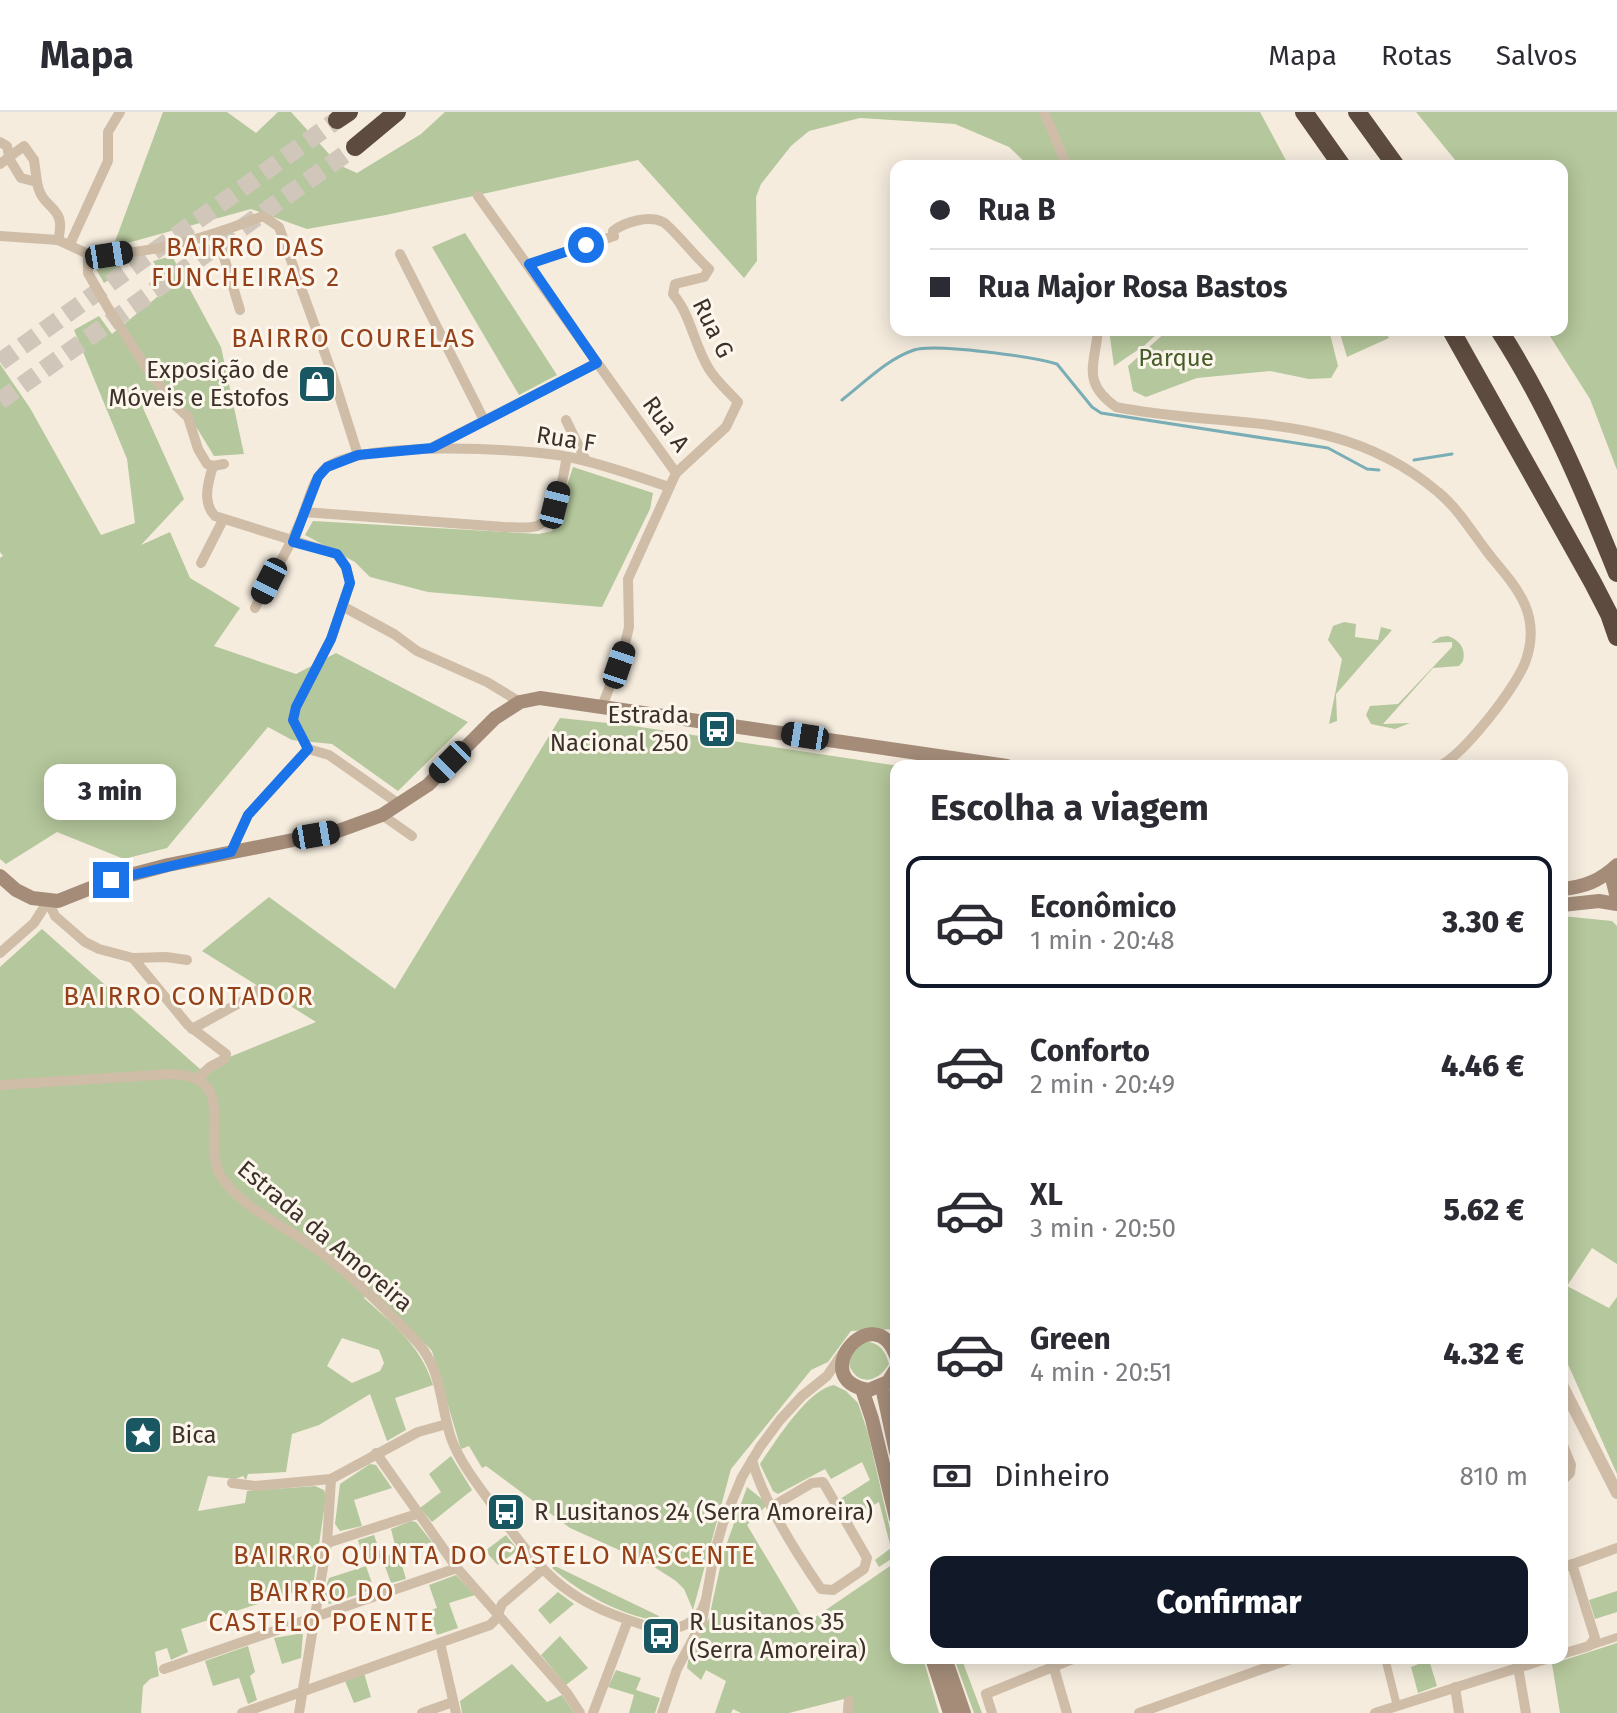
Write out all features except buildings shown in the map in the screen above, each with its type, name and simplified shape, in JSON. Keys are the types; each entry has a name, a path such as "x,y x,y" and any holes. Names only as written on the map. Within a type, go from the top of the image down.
{"highway":[{"path":"355,147 397,112"},
{"path":"1304,112 1338,160"},
{"path":"1357,112 1392,160"},
{"path":"1454,336 1593,583 1617,637"},
{"path":"1502,336 1573,468 1617,573"}],"main road":[{"path":"0,876 16,890 48,901 70,898 111,880 338,831 382,815 428,785 495,718 520,702 540,698 966,760"},
{"path":"1568,888 1587,885 1617,865"},
{"path":"1617,865 1613,880 1617,898"},
{"path":"1568,904 1599,901 1617,904"},
{"path":"890,1344 871,1335 855,1339 843,1356 844,1372 858,1387 872,1419 890,1493"},
{"path":"858,1387 882,1387 890,1379"},
{"path":"882,1387 890,1424"},
{"path":"934,1664 950,1713"},
{"path":"947,1664 964,1713"}],"street":[{"path":"70,244 108,161 108,132 120,112"},
{"path":"1044,112 1064,160"},
{"path":"0,142 7,146 21,178 37,182"},
{"path":"0,164 24,146 27,148 34,160 38,191 61,217 58,240"},
{"name":"Rua A","path":"478,196 676,473 628,579 627,638 602,707"},
{"path":"0,236 58,240 88,254 109,255 163,248 217,234 263,216 279,227 358,455 327,467 318,477 293,542 255,608"},
{"name":"Rua G","path":"529,264 614,236 613,231 621,225 635,221 663,222 709,269 704,277 675,284 673,294 683,306 691,333 709,370 738,402 726,427 676,473"},
{"path":"217,234 240,310"},
{"path":"88,254 88,273 108,308 171,401 188,417 198,449 207,464 219,465 207,500 210,511 223,520 337,554 346,567 350,583 331,639 296,707 293,720 308,749 329,755 399,804"},
{"path":"400,254 484,420"},
{"path":"1097,336 1092,362 1093,381 1104,398 1116,407 1229,419 1333,435 1372,448 1442,494 1519,590 1530,619 1531,646 1523,671 1488,719 1451,760"},
{"path":"432,448 597,363"},
{"path":"566,420 586,461"},
{"name":"Rua F","path":"358,455 432,448 540,453 586,461 669,487"},
{"path":"304,512 535,527 549,518 555,505 567,457"},
{"path":"201,563 223,520"},
{"path":"342,606 394,634 417,651 487,682 520,702"},
{"path":"231,852 248,815 308,749"},
{"path":"382,815 412,836"},
{"path":"0,953 34,923 48,901"},
{"path":"48,901 55,916 85,942 99,949 133,958 187,960"},
{"path":"0,1085 170,1074 197,1079 225,1059 227,1055 192,1029 133,958"},
{"path":"192,1029 258,990"},
{"name":"Estrada da Amoreira","path":"197,1079 208,1090 214,1104 214,1158 222,1177 267,1219 309,1244 357,1284 419,1344 435,1371 447,1424 459,1457 542,1570 581,1599 628,1620 657,1629 680,1626"},
{"path":"662,1713 677,1669 702,1622 714,1554 737,1486 780,1420 802,1396 827,1376 846,1349"},
{"path":"827,1376 858,1387"},
{"path":"1568,1397 1617,1493"},
{"path":"232,1483 255,1486 331,1479 425,1429 447,1424"},
{"path":"376,1453 457,1568 569,1695 580,1713"},
{"path":"752,1460 763,1490"},
{"path":"745,1471 763,1490 821,1589 833,1590 864,1569 867,1558 823,1482 816,1481 773,1506"},
{"path":"299,1713 327,1543 331,1479"},
{"path":"737,1486 751,1483 763,1490"},
{"path":"327,1543 417,1514"},
{"path":"1568,1566 1617,1548"},
{"path":"164,1669 457,1568"},
{"path":"1568,1569 1595,1638 1589,1646"},
{"path":"242,1713 490,1625 499,1615 502,1604 542,1570"},
{"path":"689,1648 680,1626 699,1617 705,1602"},
{"path":"593,1713 628,1620"},
{"path":"1568,1652 1617,1637"},
{"path":"422,1713 454,1708 440,1643"},
{"path":"992,1713 986,1694 1049,1664"},
{"path":"1054,1664 1067,1713"},
{"path":"1139,1713 1276,1664"},
{"path":"1387,1664 1398,1709"},
{"path":"1375,1713 1398,1709 1528,1664"},
{"path":"1518,1667 1526,1713"},
{"path":"1455,1687 1459,1713"}],"green space":[{"path":"163,112 227,112 256,133 278,112 291,112 339,165 357,173 421,134 445,112 1260,112 1286,160 1023,160 1009,147 955,124 860,118 809,131 791,146 761,184 756,197 757,261 744,278 638,160 386,215 307,229 251,209 113,247"},
{"path":"1416,112 1617,112 1617,470 1590,399 1550,336 1568,336 1568,160 1455,160"},
{"path":"465,233 557,375 519,395 432,247"},
{"path":"172,256 221,347 244,454 214,456 173,389 143,408 184,499 141,545 170,532 190,578 240,608 214,646 296,674 336,653 468,722 398,791 332,744 292,740 268,727 167,848 124,859 57,832 6,864 0,859 0,558 3,556 0,552 0,364 30,408 101,535 135,523 127,459 74,330 99,316 112,334 168,288 153,261"},
{"path":"116,259 123,271 104,283 95,267 99,261"},
{"path":"1110,336 1155,336 1145,345 1114,366"},
{"name":"Parque","path":"1161,336 1330,336 1338,366 1331,378 1309,379 1270,371 1197,378 1146,397 1133,391 1128,366"},
{"path":"1341,336 1389,338 1347,357"},
{"path":"573,467 653,493 650,509 602,607 428,592 370,577 355,562 305,535 313,521 539,534 552,531"},
{"path":"1344,622 1356,624 1355,637 1378,640 1381,627 1392,630 1336,694 1337,721 1329,724 1342,659 1328,640 1333,626"},
{"path":"1448,636 1461,646 1463,661 1459,666 1433,668 1383,724 1410,723 1395,729 1371,724 1366,715 1370,706 1398,704 1452,647 1452,642 1431,643"},
{"path":"560,718 627,725 890,765 890,1329 851,1331 828,1362 811,1370 731,1469 693,1610 684,1589 676,1581 648,1563 570,1528 486,1466 482,1468 469,1446 461,1449 432,1351 370,1288 364,1298 414,1347 433,1385 395,1398 406,1430 387,1441 370,1394 319,1425 292,1434 286,1472 248,1474 246,1480 243,1476 235,1479 208,1476 198,1511 245,1503 247,1491 315,1486 324,1490 326,1496 313,1586 181,1629 188,1652 171,1660 167,1648 155,1652 159,1676 143,1686 141,1713 0,1713 0,967 42,929 200,1069 316,1022 202,951 269,897 395,989","holes":["342,1338 379,1350 384,1363 380,1371 352,1383 327,1366"]},
{"path":"1568,917 1612,921 1617,926 1617,1264 1592,1248 1568,1284"},
{"path":"1568,1287 1609,1308 1617,1297 1617,1474 1568,1364"},
{"path":"863,1341 880,1347 889,1364 878,1376 866,1380 855,1375 848,1360"},
{"path":"834,1385 858,1403 890,1530 890,1544 879,1502 850,1518 840,1499 870,1480 862,1462 831,1479 825,1469 778,1494 773,1491 760,1464 803,1406"},
{"path":"451,1456 472,1490 432,1522 420,1508 441,1492 429,1474"},
{"path":"370,1464 376,1465 392,1488 354,1500 362,1526 340,1531 335,1524 340,1484"},
{"path":"747,1487 768,1504 747,1525 802,1617 814,1618 890,1566 890,1664 925,1664 939,1713 843,1713 844,1699 789,1713 741,1713 733,1709 731,1713 715,1713 726,1681 706,1670 701,1680 687,1668 709,1618 723,1554"},
{"path":"416,1522 432,1542 398,1552 406,1579 391,1583 382,1558 365,1563 358,1540 374,1535 382,1557 397,1553 391,1529"},
{"path":"506,1535 518,1550 498,1565 485,1551"},
{"path":"890,1549 890,1560 879,1567 875,1560"},
{"path":"366,1566 374,1589 329,1604 322,1597 329,1578"},
{"path":"555,1566 659,1616 657,1621 601,1602 563,1577 552,1568"},
{"path":"456,1575 475,1595 449,1603 458,1628 437,1635 429,1611 437,1608 429,1585"},
{"path":"1617,1591 1617,1612 1595,1619 1589,1600"},
{"path":"558,1592 574,1604 550,1624 538,1610"},
{"path":"303,1633 301,1658 282,1664 274,1638"},
{"path":"560,1636 588,1668 566,1685 541,1655"},
{"path":"1617,1643 1617,1713 1560,1713 1552,1664 1568,1664 1568,1659"},
{"path":"248,1646 255,1672 250,1676 257,1700 248,1704 239,1678 213,1686 205,1661"},
{"path":"512,1664 547,1702 562,1695 574,1713 462,1713 460,1701"},
{"path":"956,1664 964,1664 982,1713 974,1713"},
{"path":"1430,1664 1437,1686 1418,1693 1411,1667"},
{"path":"616,1670 641,1678 636,1690 660,1698 655,1713 629,1713 634,1695 608,1687"},
{"path":"364,1673 371,1697 354,1703 345,1681"}],"waterway":[{"path":"842,400 885,365 914,350 942,348 1007,355 1057,364 1092,407 1101,413 1328,448 1367,469 1379,470"},
{"path":"1414,460 1452,454"}],"tunnel":[{"path":"0,362 337,120"},
{"path":"0,401 355,147"}],"place":[{"name":"Exposição de Móveis e Estofos","path":"317,384"},
{"name":"Estrada Nacional 250","path":"717,729"},
{"name":"Bica","path":"143,1435"},
{"name":"R Lusitanos 24 (Serra Amoreira)","path":"506,1512"},
{"name":"R Lusitanos 35 (Serra Amoreira)","path":"661,1636"}],"district":[{"name":"BAIRRO DAS FUNCHEIRAS 2","path":"246,262"},
{"name":"BAIRRO COURELAS","path":"354,338"},
{"name":"BAIRRO CONTADOR","path":"189,996"},
{"name":"BAIRRO QUINTA DO CASTELO NASCENTE","path":"495,1555"},
{"name":"BAIRRO DO CASTELO POENTE","path":"322,1607"}],"route":[{"path":"111,880 231,852 248,815 308,749 293,720 296,707 331,639 350,583 346,567 337,554 293,542 318,477 327,467 358,455 432,448 597,363 529,264 586,245"}]}
